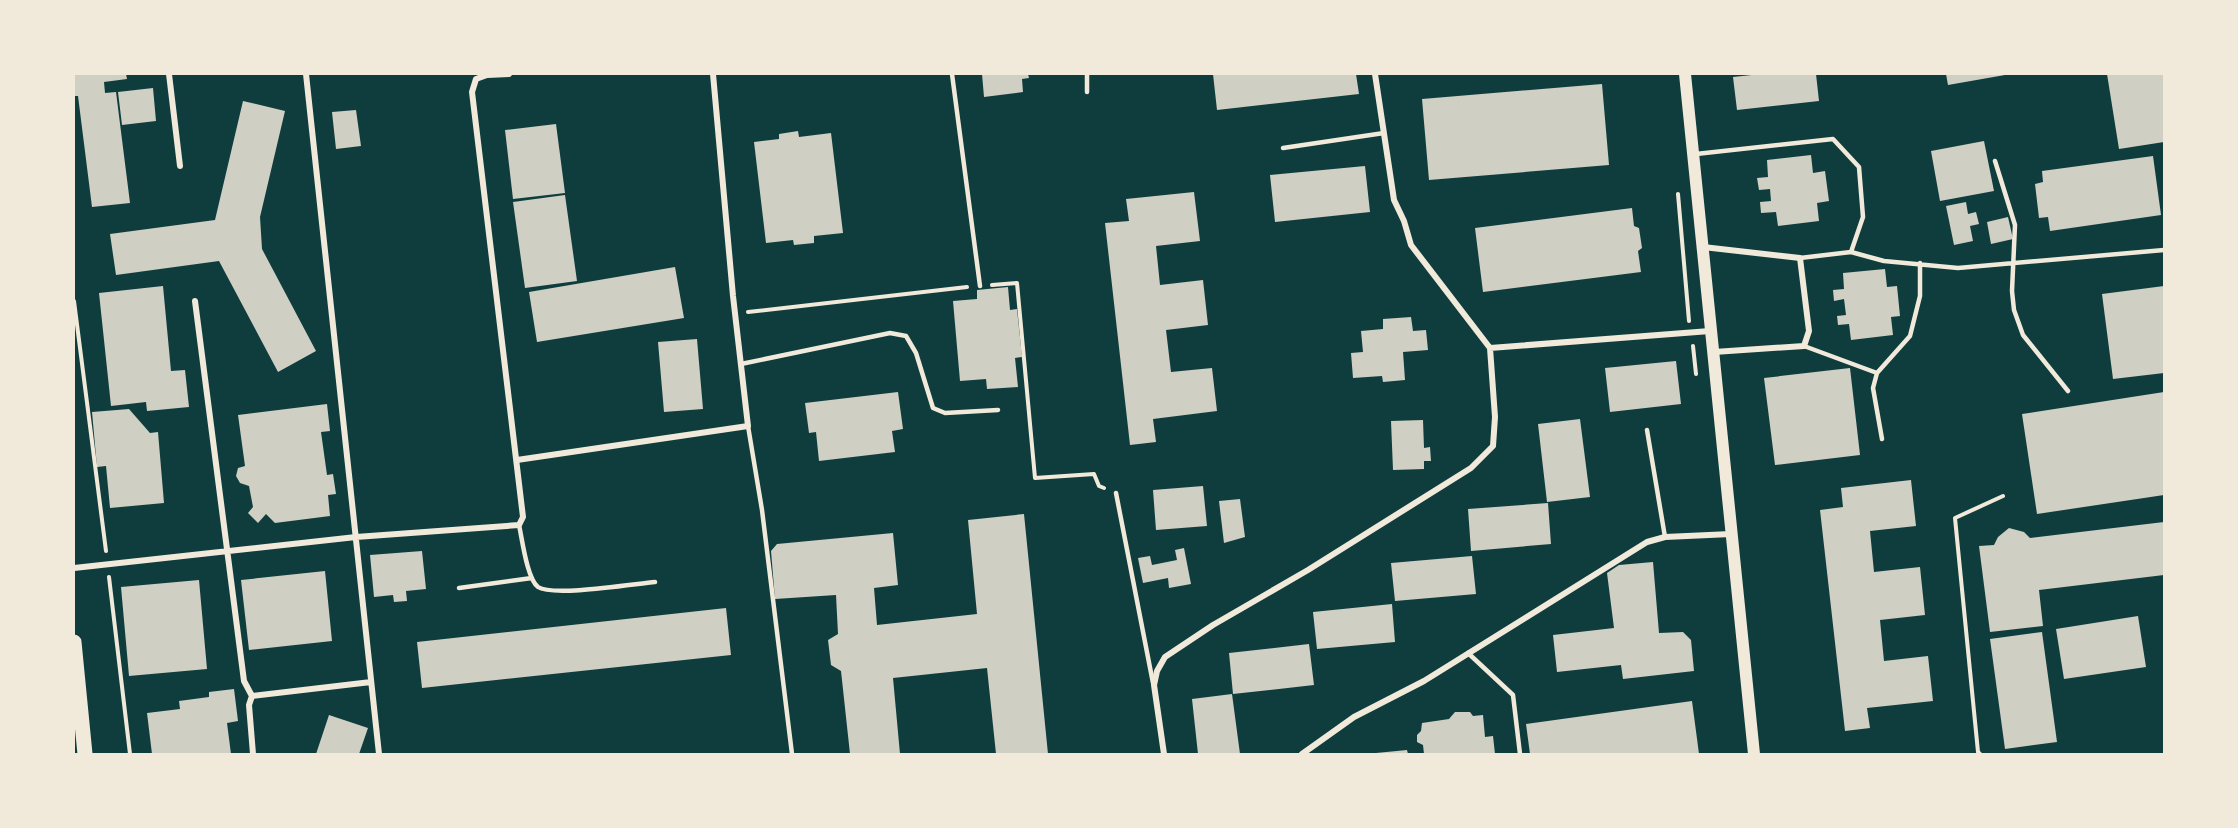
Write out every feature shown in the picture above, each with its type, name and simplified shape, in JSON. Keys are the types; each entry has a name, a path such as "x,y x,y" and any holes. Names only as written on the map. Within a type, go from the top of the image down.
{"main road":[{"path":"1685,74 1754,754"},
{"path":"74,642 85,754"}],"street":[{"path":"169,74 180,166"},
{"path":"306,74 379,754"},
{"path":"74,568 356,537 519,525 523,517 517,460 472,92 476,80 487,75 509,74"},
{"path":"517,460 748,426 713,74"},
{"path":"1164,754 1154,685 1157,670 1165,657 1213,625 1308,570 1471,468 1494,446 1495,417 1490,348 1411,245 1404,221 1394,200 1375,74"},
{"path":"1702,247 1800,258 1809,331 1804,346 1713,352"},
{"path":"195,301 229,550 244,681 252,696 249,705 253,754"},
{"path":"1490,348 1710,331"},
{"path":"1302,754 1354,717 1424,681 1647,543 1665,537 1731,534"},
{"path":"252,696 371,682"}],"lane":[{"path":"952,74 980,286"},
{"path":"1087,74 1087,92"},
{"path":"1283,148 1384,133"},
{"path":"1693,154 1833,139 1859,167 1863,217 1851,252"},
{"path":"1995,160 2015,225 2014,310 2023,335 2068,391"},
{"path":"1800,258 1851,252 1884,261 1958,268 2164,250"},
{"path":"1882,439 1873,388 1877,373 1888,364 1910,336 1920,296 1920,263"},
{"path":"741,364 890,333 906,336 916,353 933,408 945,412 998,410"},
{"path":"1804,346 1877,373"},
{"path":"748,426 762,510 792,754"},
{"path":"1647,430 1665,537"},
{"path":"1116,493 1154,685"},
{"path":"519,525 531,578 537,586 549,591 655,582"},
{"path":"459,588 531,578"},
{"path":"1468,653 1513,695 1520,754"}],"path":[{"path":"735,313 1017,283 1035,478 1094,474 1099,486 1116,493"},
{"path":"74,301 130,754"},
{"path":"1980,754 1955,518 2003,496"}],"building":[{"path":"74,74 126,74 127,79 104,82 105,93 116,92 130,203 92,207 78,96 74,96"},
{"path":"982,74 1028,74 1029,78 1022,79 1023,92 984,97"},
{"path":"1213,74 1356,74 1359,94 1217,110"},
{"path":"1761,74 1816,74 1819,101 1737,110 1733,77"},
{"path":"1946,74 2005,74 2005,75 1948,85"},
{"path":"2107,74 2164,74 2164,142 2119,149"},
{"path":"1602,84 1609,165 1429,180 1422,99"},
{"path":"153,88 156,121 122,125 118,92"},
{"path":"243,101 285,111 260,217 262,249 316,351 278,372 219,261 116,275 110,234 215,220"},
{"path":"356,110 361,146 336,149 332,112"},
{"path":"556,124 565,193 513,199 505,130"},
{"path":"798,131 799,137 831,133 843,233 814,236 814,243 794,245 793,240 766,243 754,142 779,139 779,134"},
{"path":"1984,141 1994,191 1940,201 1931,151"},
{"path":"1811,155 1813,173 1825,171 1829,201 1817,203 1819,221 1778,226 1776,212 1761,213 1760,202 1771,201 1770,189 1759,190 1757,178 1768,177 1767,160"},
{"path":"2153,156 2161,215 2050,231 2048,217 2039,218 2035,184 2043,182 2042,171"},
{"path":"1365,166 1370,212 1275,222 1270,175"},
{"path":"1194,192 1200,241 1156,246 1160,285 1203,280 1208,325 1166,330 1171,372 1212,368 1217,411 1153,419 1156,442 1130,445 1105,223 1129,221 1126,199"},
{"path":"565,195 577,281 525,288 513,202"},
{"path":"1966,202 1968,214 1976,212 1979,224 1970,226 1973,241 1954,245 1946,206"},
{"path":"1632,208 1634,226 1639,228 1642,248 1638,251 1641,272 1483,292 1475,228"},
{"path":"2008,217 2013,239 1991,244 1987,222"},
{"path":"675,267 684,318 537,342 529,292"},
{"path":"1885,269 1887,287 1897,286 1900,316 1891,317 1893,335 1851,340 1849,324 1838,325 1837,316 1846,315 1844,299 1834,301 1833,290 1844,289 1843,273"},
{"path":"163,286 171,371 185,370 189,407 147,411 146,402 111,406 99,293"},
{"path":"2164,286 2164,373 2113,379 2102,294"},
{"path":"1008,287 1010,310 1017,309 1022,357 1015,358 1018,387 987,389 986,379 960,381 953,301 977,299 977,290"},
{"path":"1411,317 1413,331 1426,330 1428,350 1403,352 1405,380 1383,382 1382,376 1353,378 1351,353 1363,352 1361,331 1383,329 1383,319"},
{"path":"697,339 703,409 664,412 658,342"},
{"path":"1676,361 1681,404 1610,412 1605,368"},
{"path":"1850,368 1860,455 1775,465 1764,378"},
{"path":"898,392 903,429 892,431 895,452 819,461 816,432 809,433 805,403"},
{"path":"2164,392 2164,495 2037,514 2022,414"},
{"path":"327,404 330,431 321,432 327,475 333,474 336,494 328,495 330,516 275,523 266,514 258,523 248,513 253,507 249,486 240,483 236,476 238,468 245,466 238,415"},
{"path":"129,409 150,433 158,432 164,503 110,508 106,466 97,467 92,412"},
{"path":"1580,419 1590,497 1547,502 1538,424"},
{"path":"1423,420 1424,448 1430,447 1431,461 1424,461 1424,469 1393,470 1391,421"},
{"path":"1911,480 1916,526 1870,531 1874,572 1920,567 1925,615 1880,620 1884,661 1928,656 1933,701 1867,708 1870,728 1845,731 1820,510 1843,507 1841,488"},
{"path":"1203,486 1207,526 1156,530 1153,490"},
{"path":"1240,499 1245,537 1224,543 1219,501"},
{"path":"1548,503 1551,544 1471,551 1468,509"},
{"path":"1024,514 1048,754 996,754 987,668 893,678 900,754 850,754 841,671 831,665 828,640 838,634 836,595 775,599 771,551 777,544 893,533 898,585 874,588 877,625 977,614 968,520"},
{"path":"2164,522 2164,575 2039,590 2043,626 1990,632 1979,546 1994,545 1998,537 2009,528 2024,532 2030,538"},
{"path":"1184,548 1191,584 1169,588 1168,578 1143,583 1138,558 1150,556 1152,565 1177,560 1175,550"},
{"path":"422,551 426,589 406,591 407,601 394,602 393,595 374,597 370,555"},
{"path":"1472,556 1476,594 1395,601 1391,563"},
{"path":"1653,562 1659,633 1683,632 1691,640 1694,671 1623,679 1621,665 1557,672 1553,635 1614,628 1607,573 1619,565"},
{"path":"325,571 332,641 249,650 241,580"},
{"path":"199,580 207,669 129,676 121,587"},
{"path":"1392,604 1395,642 1317,649 1313,612"},
{"path":"726,608 731,655 422,688 417,642"},
{"path":"2138,616 2146,667 2064,679 2056,629"},
{"path":"2042,632 2057,742 2005,749 1990,639"},
{"path":"1309,644 1314,685 1233,694 1229,653"},
{"path":"234,689 238,721 227,723 231,754 152,754 147,713 180,709 179,701 209,697 209,692"},
{"path":"1232,694 1240,754 1198,754 1192,699"},
{"path":"1692,701 1699,754 1530,754 1526,724"},
{"path":"1455,712 1470,712 1473,716 1483,715 1485,737 1493,736 1495,754 1424,754 1423,745 1417,742 1422,723 1449,719"},
{"path":"329,715 368,728 359,754 316,754"},
{"path":"1407,750 1408,754 1376,754 1376,753"}]}
